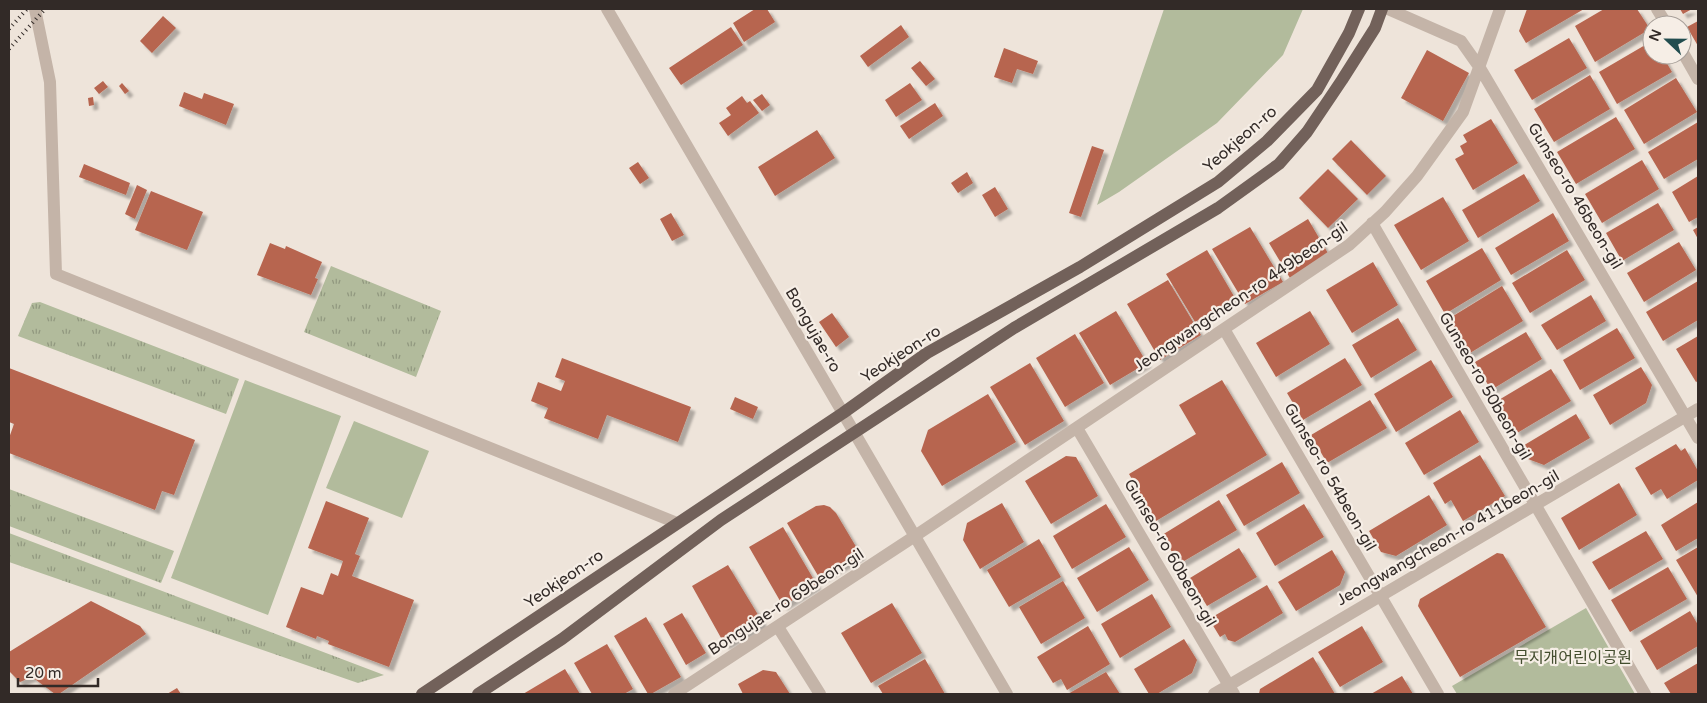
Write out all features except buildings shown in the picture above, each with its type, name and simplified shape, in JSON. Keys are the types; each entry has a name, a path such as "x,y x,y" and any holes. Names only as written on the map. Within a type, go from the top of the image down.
{"main road":[{"name":"Yeokjeon-ro","path":"422,694 843,413 928,354 1080,266 1218,182 1267,141 1317,90 1350,33 1359,9"},
{"path":"486,692 562,639 721,520 855,434 1014,328 1218,208 1280,164 1307,132 1342,80 1375,28 1382,9"}],"street":[{"path":"36,9 50,82 56,274 677,523"},
{"name":"Bongujae-ro","path":"607,9 1007,694"},
{"name":"Gunseo-ro 46beon-gil","path":"1388,9 1461,41 1480,68 1698,438"},
{"name":"Jeongwangcheon-ro 449beon-gil","path":"915,536 1350,245 1385,212 1417,176 1464,112 1500,9"},
{"path":"1690,65 1698,79"},
{"name":"Gunseo-ro 50beon-gil","path":"1372,223 1646,694"},
{"name":"Gunseo-ro 54beon-gil","path":"1224,329 1438,694"},
{"name":"Jeongwangcheon-ro 411beon-gil","path":"1214,694 1232,690 1381,596 1698,409"},
{"name":"Gunseo-ro 60beon-gil","path":"1077,428 1232,690"},
{"name":"Bongujae-ro 69beon-gil","path":"674,694 915,536"},
{"path":"778,627 820,694"}],"green space":[{"path":"1164,9 1303,9 1283,55 1217,123 1119,192 1097,205"},
{"path":"331,266 441,311 416,377 304,332"},
{"path":"40,302 239,379 226,414 18,336 32,303"},
{"path":"245,380 341,416 268,615 171,578"},
{"path":"354,421 429,451 402,518 326,488"},
{"path":"9,489 174,551 161,583 9,526"},
{"path":"9,533 384,675 358,683 9,562"},
{"name":"무지개어린이공원","path":"1586,608 1635,694 1457,694 1452,686"}],"railway":[{"path":"9,29 27,9"},
{"path":"9,49 45,9"}]}
